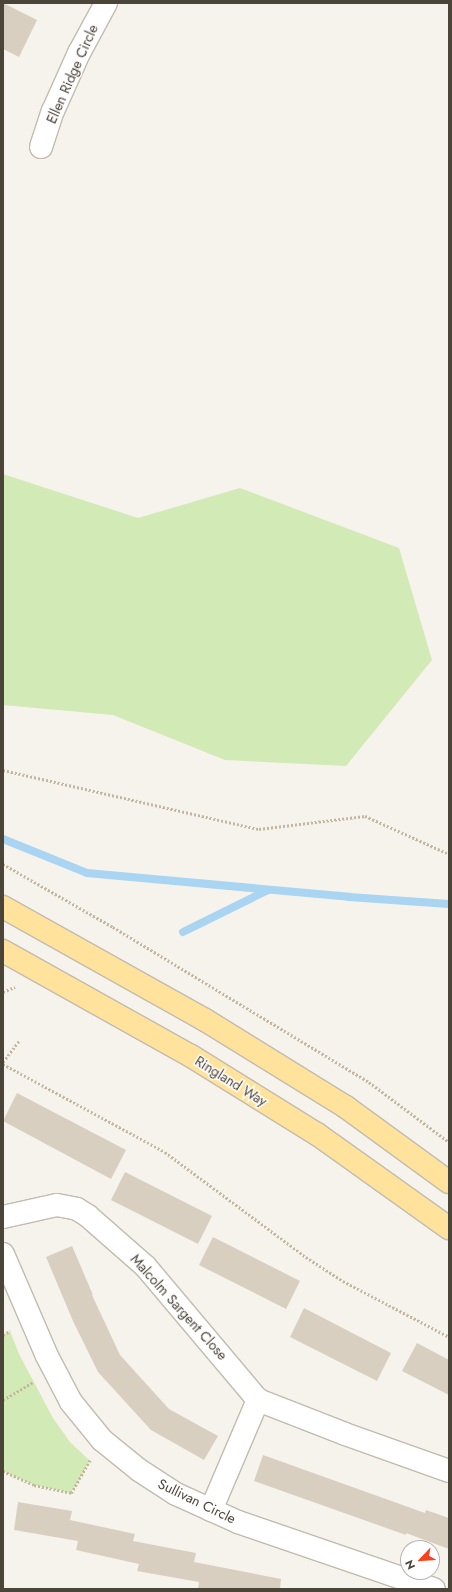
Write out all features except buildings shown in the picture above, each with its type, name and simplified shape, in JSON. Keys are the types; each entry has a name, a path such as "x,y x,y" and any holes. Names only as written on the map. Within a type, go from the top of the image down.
{"main road":[{"path":"3,907 218,1028 346,1107 449,1182"},
{"name":"Ringland Way","path":"3,951 191,1056 317,1134 449,1228"}],"street":[{"name":"Ellen Ridge Circle","path":"41,147 53,111 79,53 106,3"},
{"name":"Malcolm Sargent Close","path":"3,1218 56,1205 78,1209 146,1267 258,1400 338,1432 449,1471"},
{"name":"Sullivan Circle","path":"3,1254 53,1369 71,1402 102,1440 158,1483 211,1510 238,1522 434,1589"},
{"path":"211,1510 258,1400"}],"path":[{"path":"3,770 259,829 365,816 449,854"},
{"path":"3,864 113,927 369,1082 449,1142"},
{"path":"3,992 16,986"},
{"path":"19,1041 3,1063 165,1152 318,1265 343,1281 449,1337"},
{"path":"3,1400 53,1369"},
{"path":"3,1471 34,1484 70,1493 90,1461"}],"green space":[{"path":"3,474 138,518 240,488 399,548 432,660 346,766 225,760 113,715 3,705"},
{"path":"10,1331 19,1354 53,1418 70,1442 90,1461 71,1493 34,1485 3,1471 3,1335"}],"waterway":[{"path":"3,839 87,873 349,897 449,904"},
{"path":"183,932 268,890"}]}
